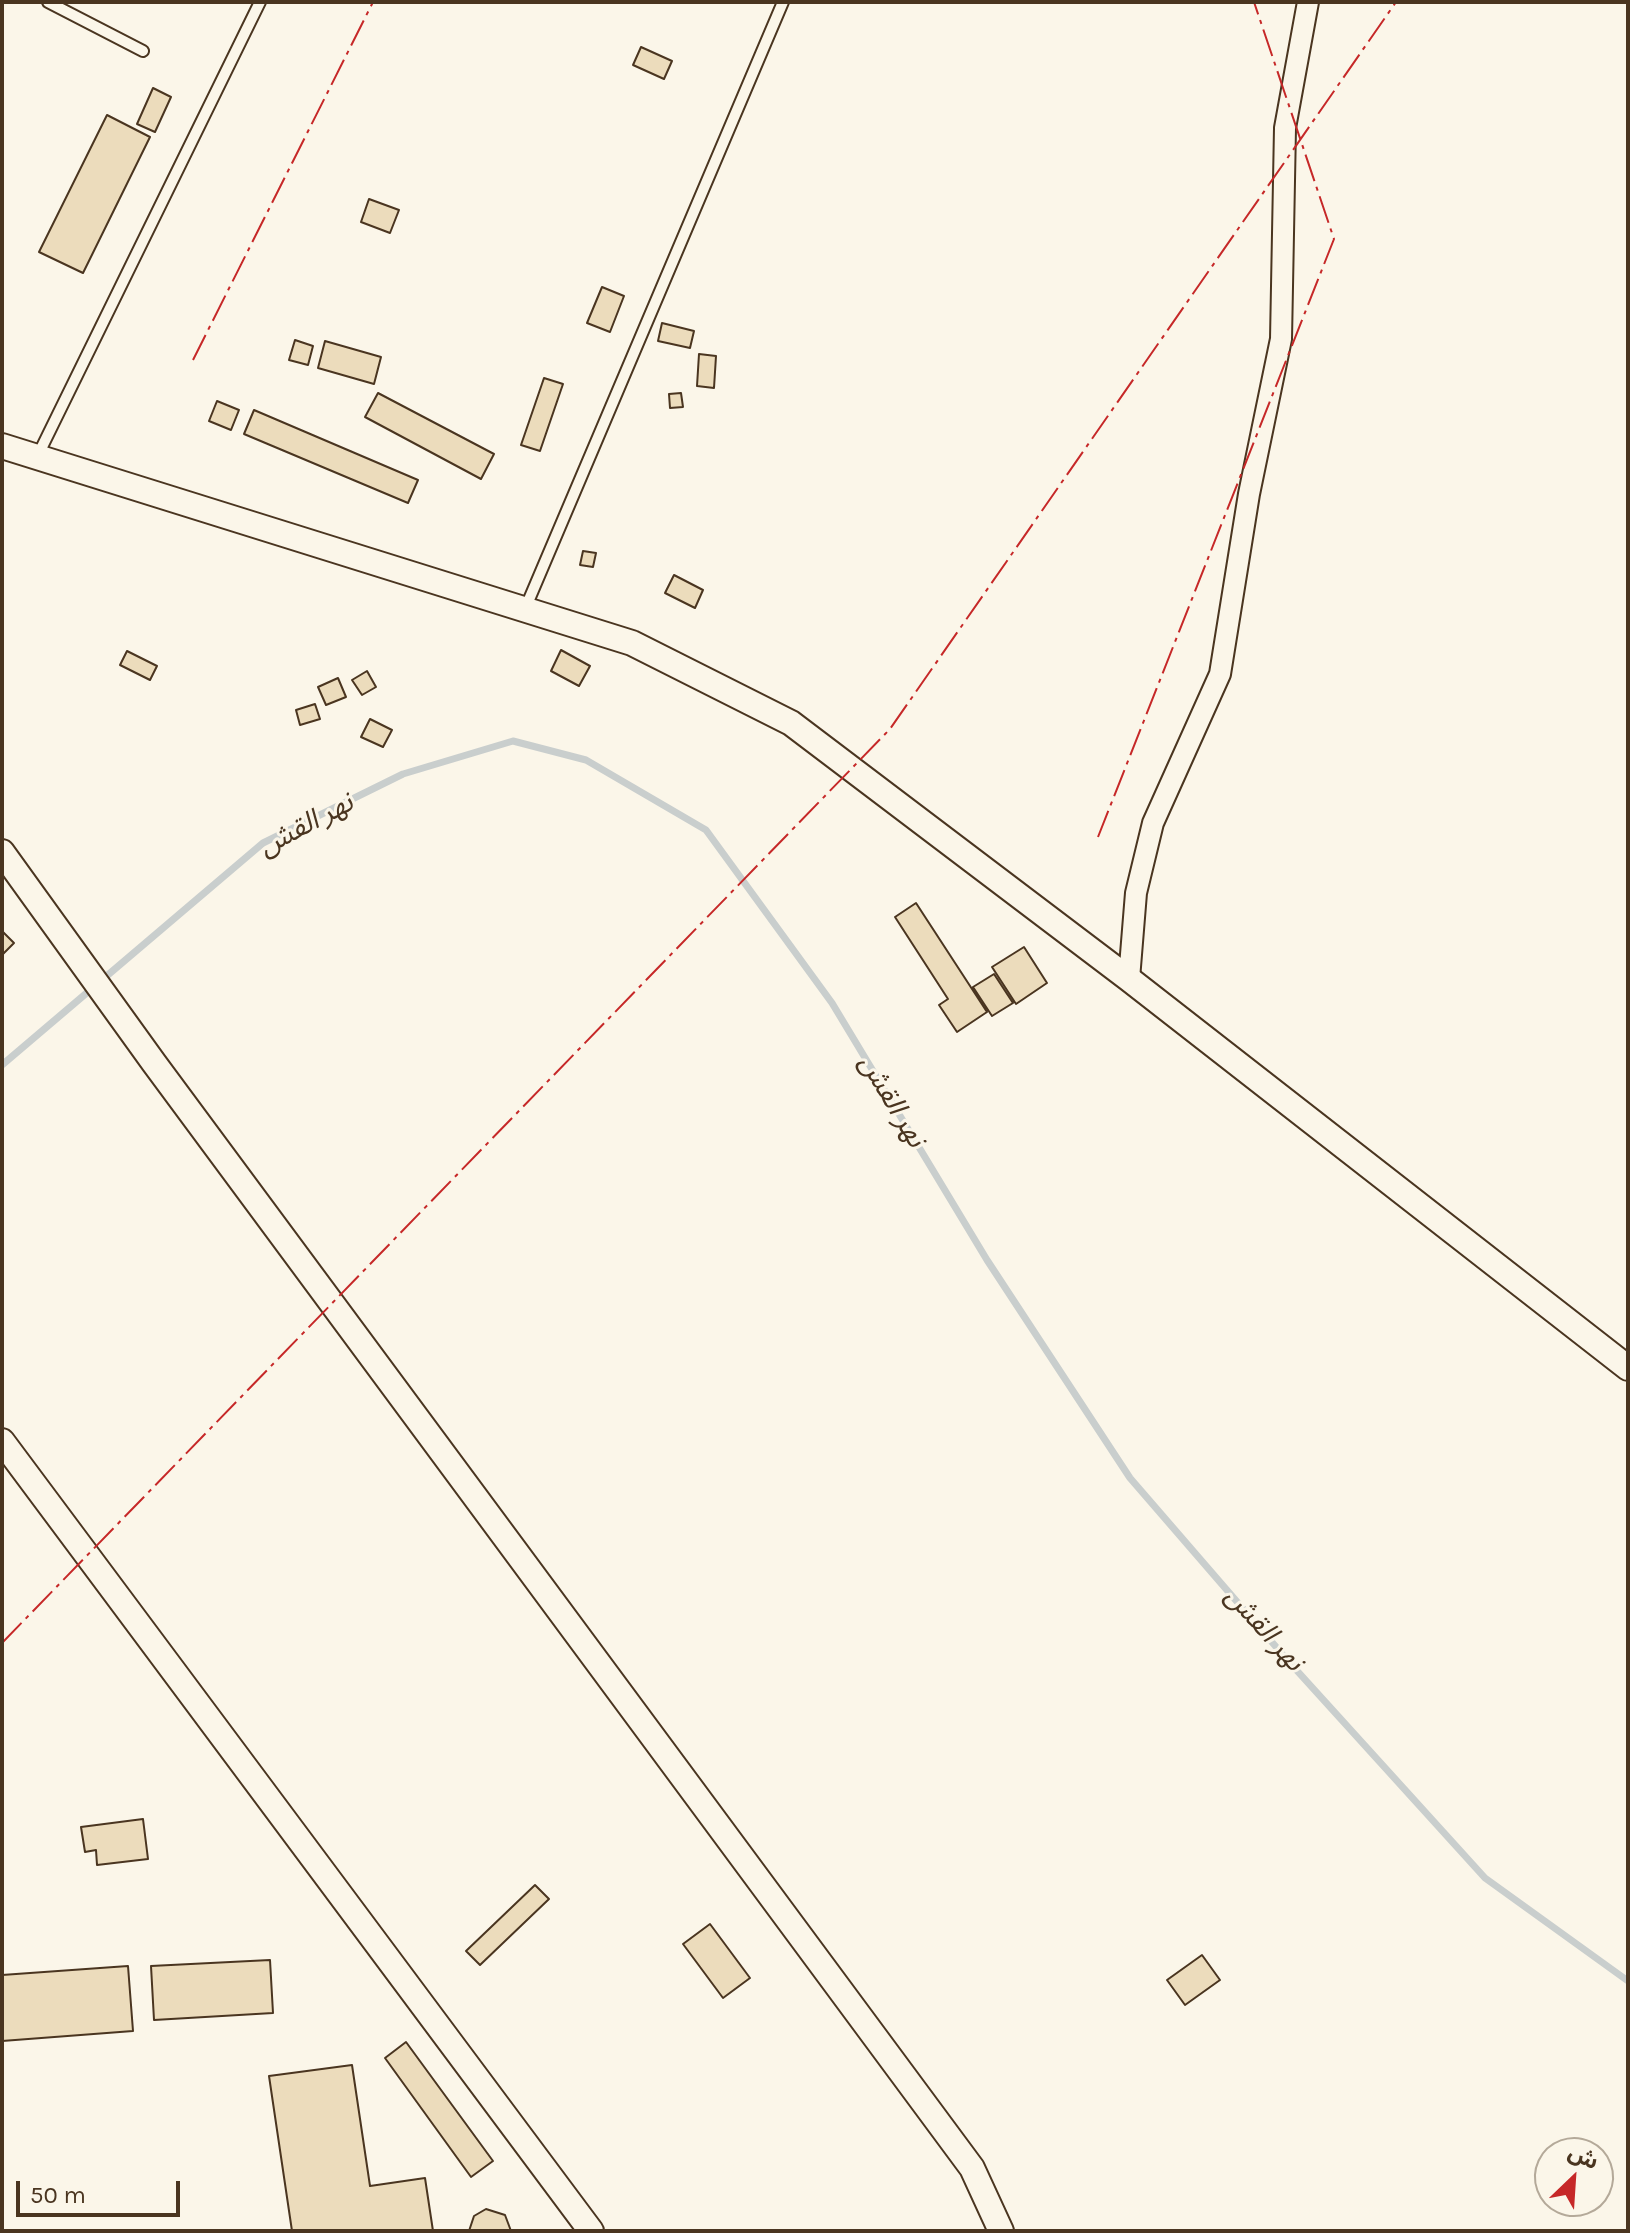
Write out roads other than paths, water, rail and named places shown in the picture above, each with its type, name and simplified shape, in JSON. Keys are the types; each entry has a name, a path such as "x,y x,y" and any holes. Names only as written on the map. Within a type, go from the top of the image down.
{"street":[{"path":"1129,979 1136,893 1153,823 1220,674 1249,494 1281,339 1285,128 1308,2"},
{"path":"2,446 632,643 791,723 1129,979 1628,1368"},
{"path":"2,852 154,1063 972,2168 1001,2231"},
{"path":"2,1441 591,2231"}],"lane":[{"path":"48,2 143,51"},
{"path":"37,457 260,2"},
{"path":"525,609 783,2"}],"waterway":[{"name":"نهر القش","path":"2,1065 263,843 403,774 513,741 586,760 706,830 832,1003 987,1260 1130,1478 1290,1663 1485,1878 1628,1981"}]}
